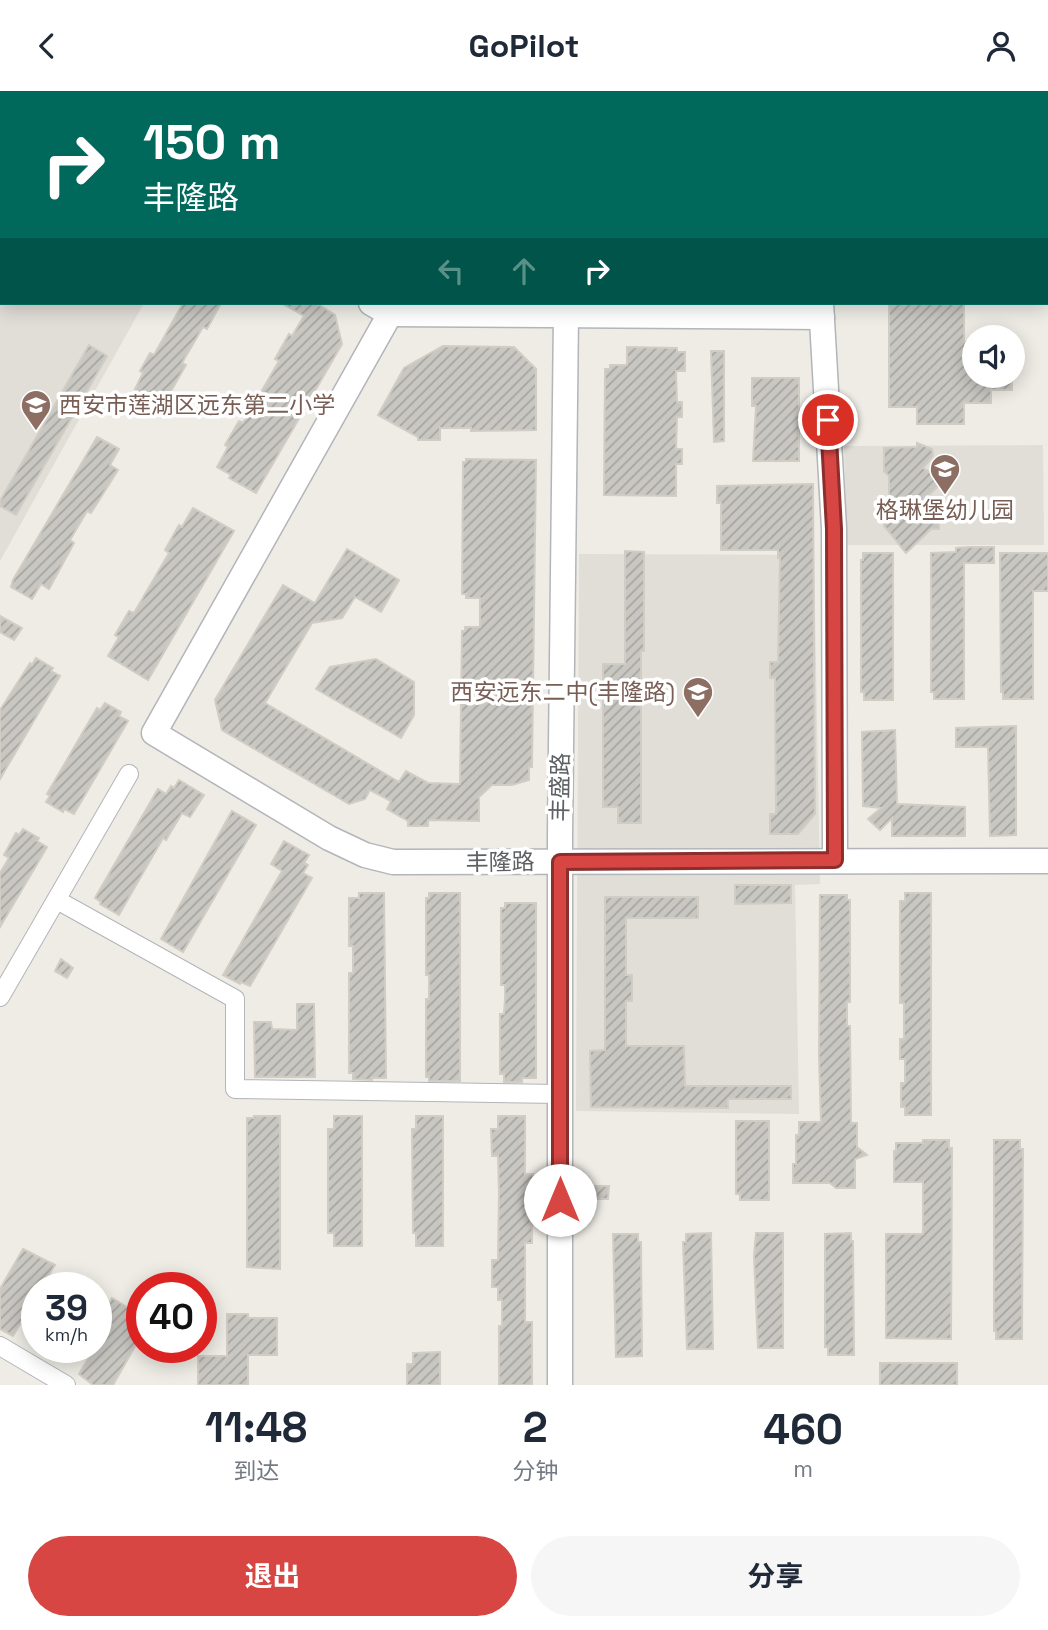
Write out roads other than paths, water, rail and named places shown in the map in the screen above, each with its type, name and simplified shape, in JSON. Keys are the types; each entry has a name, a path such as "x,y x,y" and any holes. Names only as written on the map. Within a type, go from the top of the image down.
{"street":[{"path":"381,308 566,314 821,310 834,529 835,860"},
{"name":"丰隆路","path":"381,308 154,733 329,838 365,855 393,862 1048,861"},
{"name":"丰盛路","path":"560,1385 560,862 566,314"},
{"path":"0,997 129,774"},
{"path":"57,900 235,999 235,1089 560,1094"},
{"path":"0,1346 66,1385"}],"place":[{"name":"西安市莲湖区远东第二小学","path":"36,432"},
{"name":"格琳堡幼儿园","path":"945,496"},
{"name":"西安远东二中(丰隆路)","path":"698,719"}]}
